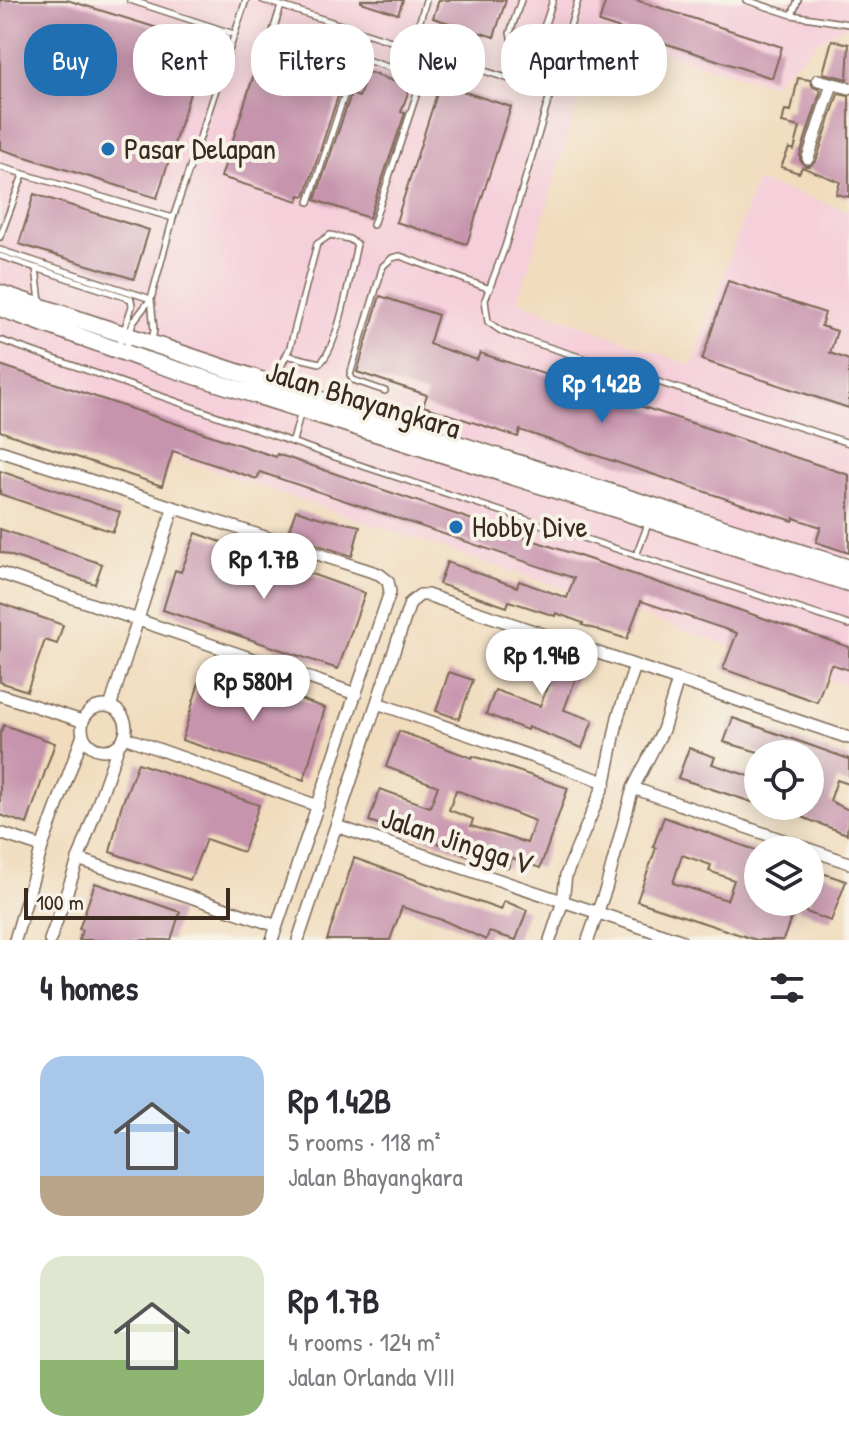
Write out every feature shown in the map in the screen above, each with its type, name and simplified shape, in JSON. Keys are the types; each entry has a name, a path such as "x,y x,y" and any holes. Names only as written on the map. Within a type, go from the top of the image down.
{"main road":[{"name":"Jalan Bhayangkara","path":"0,293 41,307 123,344"},
{"name":"Jalan Bhayangkara","path":"0,308 148,352 302,410 849,583"},
{"name":"Jalan Bhayangkara","path":"148,352 273,384 849,568"}],"street":[{"path":"818,80 849,88"},
{"path":"808,158 832,84"},
{"path":"0,451 379,574 388,581 390,592 272,940"},
{"path":"110,707 173,509"},
{"path":"0,573 356,694"},
{"path":"298,940 414,597 427,595 849,738"},
{"path":"550,940 563,901 566,875 605,782 618,717 635,666"},
{"path":"588,940 633,788 663,730 678,680"},
{"path":"0,695 82,721"},
{"path":"377,703 605,782"},
{"path":"50,940 121,740 125,722 122,715 110,707 90,710 82,721 86,741 98,749 105,750 121,740"},
{"path":"15,940 42,847 83,735"},
{"path":"121,740 318,806"},
{"path":"633,788 849,863"},
{"name":"Jalan Jingga V","path":"336,826 680,940"},
{"path":"0,833 42,847"},
{"path":"78,859 277,926"}],"lane":[{"path":"130,0 203,24"},
{"path":"235,31 246,0"},
{"path":"263,0 339,24"},
{"path":"419,24 426,0"},
{"path":"521,0 510,33 512,42 520,48 531,47 538,39 553,0"},
{"path":"571,24 578,0"},
{"path":"746,0 792,15 849,24"},
{"path":"792,15 798,0"},
{"path":"275,24 281,6"},
{"path":"148,352 154,330 151,299 173,218 213,96"},
{"path":"309,202 344,96"},
{"path":"373,225 416,96"},
{"path":"549,96 505,247 485,300 488,322 501,331 849,443"},
{"path":"0,167 173,218"},
{"path":"0,237 23,175"},
{"path":"273,384 286,355 317,244 330,235 349,239 357,244 327,358 320,363 286,355"},
{"path":"0,250 151,299"},
{"path":"0,256 131,299 123,344"},
{"path":"385,391 353,380 350,375 383,266 400,256 490,289"},
{"path":"36,268 41,307"},
{"path":"123,344 133,322 151,299"},
{"path":"0,340 293,441 849,625"},
{"path":"293,441 302,410"},
{"path":"636,556 650,519"}],"shaded area":[{"path":"0,0 849,0 849,25 823,38 772,84 667,55 667,24 501,24 501,96 580,96 518,301 692,366 756,181 849,211 849,686 0,398"}],"building":[{"path":"0,0 67,0 145,24 133,24 133,96 189,96 157,198 0,149"},
{"path":"361,0 403,0 398,14"},
{"path":"439,0 506,0 494,37 485,34 485,24 452,24 433,18"},
{"path":"606,0 636,0 782,47 772,78 667,44 667,24 599,22"},
{"path":"832,40 849,44 847,79 823,73"},
{"path":"374,74 390,80 390,96 407,96 401,112 405,113 369,218 315,200 350,96 374,96"},
{"path":"798,78 810,80 813,87 821,90 800,155 805,166 816,161 838,94 849,96 849,197 836,194 840,182 802,167 799,173 781,167 789,148 794,150 800,127 782,123 785,110 791,111"},
{"path":"251,84 251,96 338,96 305,196 300,195 298,201 221,177"},
{"path":"436,96 477,96 511,107 467,244 396,222"},
{"path":"34,194 149,230 134,279 19,244"},
{"path":"728,281 825,313 821,326 837,331 830,353 849,360 849,408 702,360"},
{"path":"380,296 438,315 429,344 477,360 480,353 849,475 849,553 816,542 821,527 794,518 793,521 520,430 518,437 423,406 427,395 357,372"},
{"path":"0,365 276,457 277,454 849,647 849,670 831,664 817,702 723,669 737,633 641,601 627,639 556,613 555,616 509,601 507,607 439,584 447,562 517,587 519,581 567,598 574,578 260,472 257,479 173,451 162,486 0,431"},
{"path":"0,471 120,512 113,532 0,494"},
{"path":"296,510 360,526 352,556 287,535"},
{"path":"0,529 102,564 95,584 0,552"},
{"path":"196,533 365,593 338,669 163,610 175,570 181,572"},
{"path":"0,603 63,625 57,644 45,640 27,691 0,682"},
{"path":"509,643 580,667 564,710 593,720 582,748 486,714 495,690 540,706 548,685 500,666"},
{"path":"204,665 325,708 304,780 182,740"},
{"path":"449,672 473,680 459,719 436,711"},
{"path":"733,718 795,740 744,740 744,748 724,742"},
{"path":"4,725 55,743 27,824 0,815 0,734"},
{"path":"399,731 568,788 540,868 512,858 508,868 484,862 438,843 369,821 380,789 430,807 438,786 386,767","holes":["456,790 535,821 527,843 471,826 473,819 449,810"]},
{"path":"689,748 715,757 712,764 744,774 744,799 678,778"},
{"path":"824,750 849,759 849,784 837,780 830,801 849,810 847,834 810,820 824,820"},
{"path":"138,763 259,805 243,852 206,839 190,880 110,852 121,807"},
{"path":"664,817 744,846 744,916 792,916 783,940 756,940 637,901 656,848 653,847","holes":["682,855 711,865 709,871 734,880 727,900 673,883"]},
{"path":"354,858 501,910 504,901 527,910 516,940 489,932 486,940 445,921 402,907 390,940 327,940"},
{"path":"824,874 846,881 831,921 817,916 824,916"},
{"path":"95,883 180,912 171,940 79,940 82,930 79,929"}],"place":[{"name":"Pasar Delapan","path":"108,149"},
{"name":"Hobby Dive","path":"456,527"}]}
